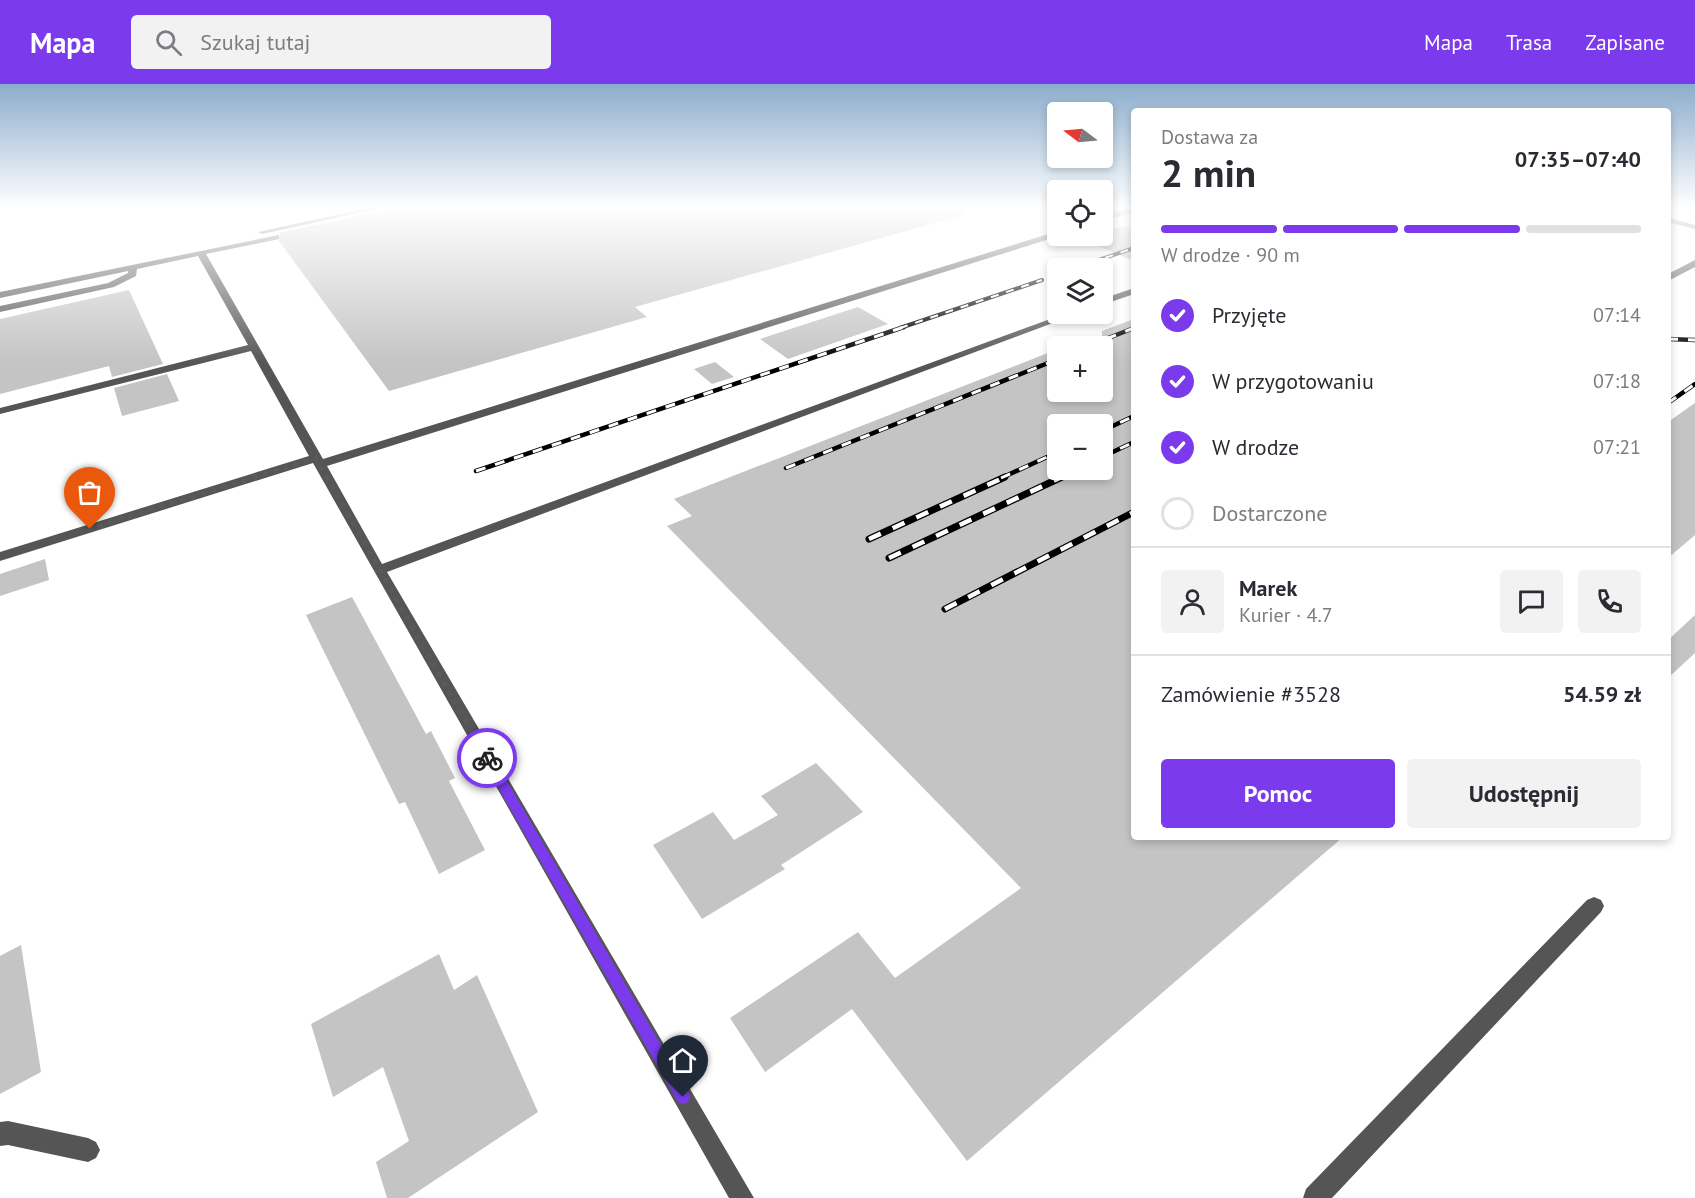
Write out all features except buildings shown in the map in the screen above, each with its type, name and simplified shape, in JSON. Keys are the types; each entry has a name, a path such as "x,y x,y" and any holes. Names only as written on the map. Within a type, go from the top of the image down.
{"lane":[{"path":"0,295 166,260"},
{"path":"213,260 254,347 379,570 742,1198"},
{"path":"0,557 970,260"},
{"path":"1671,276 1695,263"},
{"path":"0,309 111,285 133,274 132,267"},
{"path":"1113,298 1131,292"},
{"path":"379,570 1047,323"},
{"path":"0,411 254,347"},
{"path":"1315,1198 1594,906"},
{"path":"0,1134 8,1133 88,1150"}],"railway":[{"path":"900,328 1042,280"},
{"path":"476,471 904,327"},
{"path":"1113,336 1131,329"},
{"path":"1671,339 1695,340"},
{"path":"786,468 1047,363"},
{"path":"1671,401 1695,384"},
{"path":"1113,426 1131,417"},
{"path":"1113,452 1131,443"},
{"path":"1001,478 1047,457"},
{"path":"869,539 1005,477"},
{"path":"889,558 1056,480"},
{"path":"945,609 1131,514"}],"way so far":[{"path":"90,529 316,458 487,758"}],"route":[{"path":"487,758 683,1097"}]}
